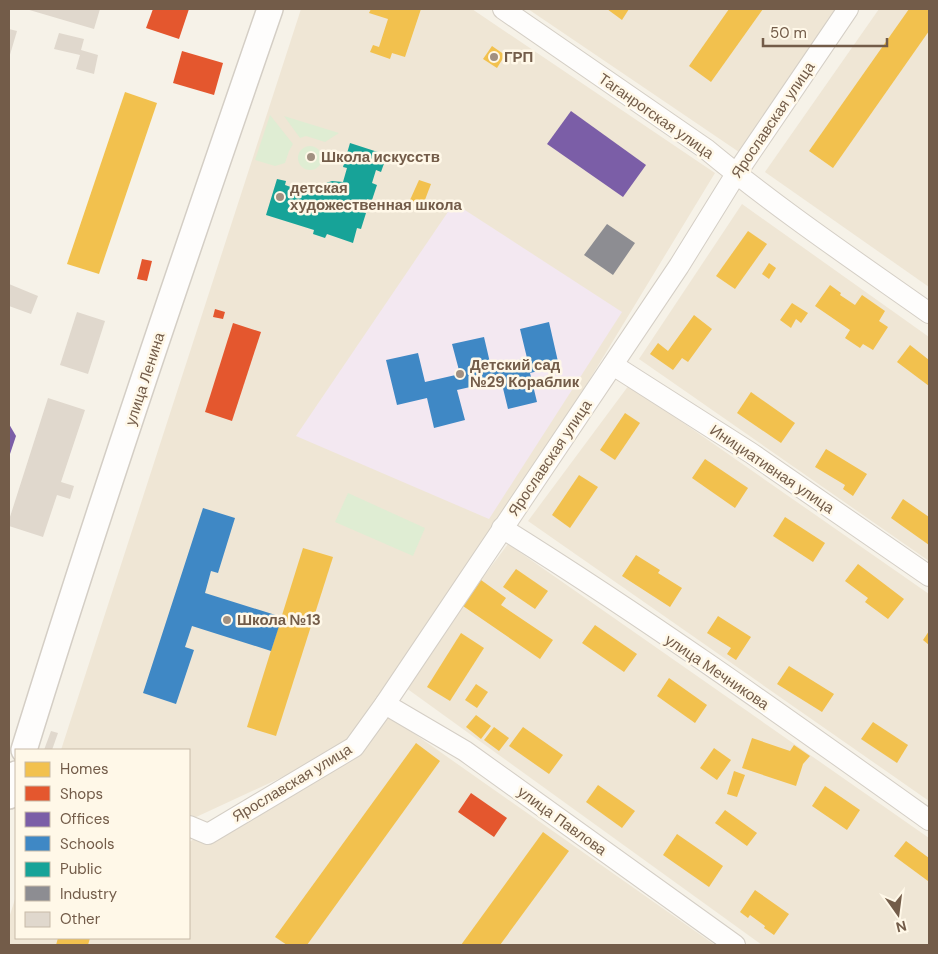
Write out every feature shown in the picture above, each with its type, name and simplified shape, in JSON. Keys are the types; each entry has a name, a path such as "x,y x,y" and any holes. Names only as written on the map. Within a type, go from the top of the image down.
{"street":[{"name":"улица Ленина","path":"24,749 81,570 200,211 270,9"},
{"name":"Таганрогская улица","path":"503,9 698,143 736,174 929,313"},
{"name":"Ярославская улица","path":"190,826 208,834 354,747 613,365 679,266 736,174 848,9"},
{"name":"Инициативная улица","path":"613,365 751,453 929,576"},
{"name":"улица Мечникова","path":"502,528 574,573 929,820"},
{"name":"улица Павлова","path":"384,704 464,751 736,945"},
{"path":"9,796 15,777"}],"shaded area":[{"path":"301,9 472,9 715,173 500,527 352,745 194,818 190,816 190,749 61,749"},
{"path":"528,9 846,9 739,152"},
{"path":"879,9 929,9 929,287 765,172"},
{"name":"Детский сад №29 Кораблик","path":"454,203 622,312 489,519 296,436"},
{"path":"742,204 929,337 929,561 639,359"},
{"path":"629,385 929,594 929,801 528,521"},
{"path":"508,544 929,838 929,945 762,945 402,685"},
{"path":"382,711 715,945 9,945 9,918 15,899 15,939 190,939 190,841 355,749"}],"green space":[{"path":"270,115 293,144 285,163 275,166 255,160"},
{"path":"284,116 339,133 325,142 306,136 300,138"},
{"path":"310,146 319,149 322,158 319,167 310,170 301,167 298,158 301,149"},
{"path":"348,493 425,528 413,556 335,522"}],"building: Homes":[{"path":"371,9 421,9 405,57 392,53 390,59 370,52 373,45 379,47 388,19 369,13"},
{"path":"607,9 629,9 622,20"},
{"path":"729,9 763,9 711,82 689,66"},
{"path":"909,9 929,9 929,31 833,168 809,151"},
{"name":"ГРП","path":"492,46 505,55 497,68 483,59"},
{"path":"125,92 157,103 99,274 67,264"},
{"path":"419,180 431,184 423,205 410,200"},
{"path":"748,231 767,244 735,289 716,276"},
{"path":"769,263 776,268 769,279 762,274"},
{"path":"830,285 841,293 840,295 855,305 862,295 885,311 879,321 888,327 873,350 863,344 860,348 845,338 850,330 815,306"},
{"path":"792,303 808,313 801,323 796,319 791,328 780,320"},
{"path":"694,315 712,329 688,362 682,358 673,370 650,354 658,343 668,351"},
{"path":"910,345 929,360 929,386 897,362"},
{"path":"751,392 795,423 781,443 737,413"},
{"path":"625,413 640,423 615,460 600,450"},
{"path":"826,449 867,474 853,496 843,489 845,485 815,467"},
{"path":"705,459 748,488 735,508 692,478"},
{"path":"579,475 598,487 570,528 552,515"},
{"path":"903,499 929,517 929,545 891,518"},
{"path":"785,517 825,543 813,562 773,536"},
{"path":"303,548 333,557 276,736 247,727"},
{"path":"636,555 660,570 658,573 682,588 670,607 622,576"},
{"path":"858,564 904,599 888,619 865,602 868,598 845,581"},
{"path":"516,569 548,591 535,609 503,587"},
{"path":"481,580 506,598 501,605 553,640 540,659 463,606"},
{"path":"718,616 751,637 736,660 727,654 731,648 707,633"},
{"path":"595,625 637,654 624,672 582,643"},
{"path":"929,631 929,645 923,640"},
{"path":"461,633 484,648 450,701 427,687"},
{"path":"789,666 834,694 822,712 777,684"},
{"path":"669,678 707,705 695,723 657,696"},
{"path":"476,684 488,692 477,708 465,700"},
{"path":"476,715 491,726 481,739 466,727"},
{"path":"873,722 908,745 897,763 861,739"},
{"path":"494,727 509,738 499,751 484,740"},
{"path":"523,727 563,755 549,774 509,746"},
{"path":"752,738 790,751 794,745 810,756 803,764 796,786 742,768"},
{"path":"416,743 440,761 307,945 287,945 275,937"},
{"path":"714,748 731,760 717,780 700,768"},
{"path":"734,771 745,775 737,797 727,794"},
{"path":"598,785 635,811 622,828 586,802"},
{"path":"825,786 860,810 847,830 812,806"},
{"path":"725,810 757,833 747,846 715,823"},
{"path":"543,832 569,851 500,945 461,945"},
{"path":"677,834 723,866 709,887 663,855"},
{"path":"906,841 929,858 928,881 894,856"},
{"path":"755,890 789,914 774,935 750,915 748,918 740,912"},
{"path":"58,939 90,939 88,945 56,945"}],"building: Shops":[{"path":"153,9 189,9 179,39 146,28"},
{"path":"182,51 223,63 214,95 173,83"},
{"path":"142,259 152,261 147,281 137,279"},
{"path":"215,309 225,312 223,319 213,317"},
{"path":"233,323 261,332 232,421 205,412"},
{"path":"471,793 507,818 494,837 458,812"}],"building: Offices":[{"path":"571,111 646,165 623,197 547,144"},
{"path":"9,424 16,436 9,457"}],"building: Schools":[{"path":"549,322 559,366 530,373 537,402 508,409 501,380 457,390 465,420 434,428 427,398 397,405 386,360 418,353 425,382 460,374 452,344 484,337 491,367 527,358 520,329"},
{"path":"203,508 235,518 218,573 211,571 205,593 282,617 271,651 192,626 185,647 194,650 176,704 143,693"}],"building: Public":[{"path":"350,143 387,155 381,172 376,170 372,183 377,185 372,200 367,199 363,212 366,213 361,229 357,228 353,243 327,234 325,238 313,234 314,230 266,215 277,179 286,181 285,185 314,195 317,188 323,184 332,181 343,182 347,168 343,167"}],"building: Industry":[{"path":"607,224 635,243 613,275 584,255"}],"building: Other":[{"path":"26,9 100,9 94,29"},
{"path":"9,29 17,31 9,58"},
{"path":"59,33 84,39 81,50 98,55 94,74 76,69 80,55 54,49"},
{"path":"9,284 38,296 31,314 9,306"},
{"path":"77,312 105,321 88,374 60,365"},
{"path":"48,398 85,410 61,482 74,486 70,499 57,495 43,537 9,526 9,520"},
{"path":"51,731 58,733 52,749 44,749"}],"place":[{"name":"ГРП","path":"494,57"},
{"name":"Школа искусств","path":"311,157"},
{"name":"детская художественная школа","path":"280,197"},
{"name":"Детский сад №29 Кораблик","path":"460,374"},
{"name":"Школа №13","path":"227,620"}]}
